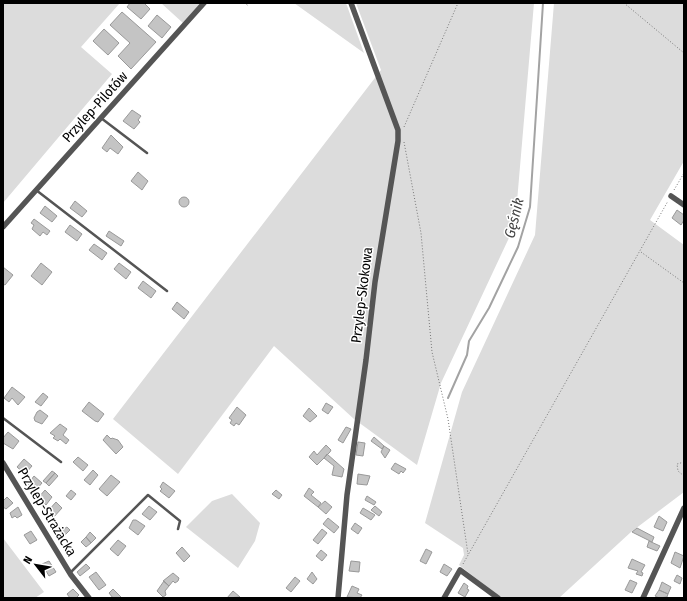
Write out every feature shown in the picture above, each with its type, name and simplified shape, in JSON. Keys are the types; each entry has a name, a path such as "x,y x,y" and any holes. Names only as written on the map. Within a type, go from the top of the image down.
{"street":[{"name":"Przylep-Pilotów","path":"3,227 204,3"},
{"name":"Przylep-Skokowa","path":"338,598 347,495 366,360 375,282 401,140 351,3"},
{"path":"671,196 684,205"},
{"name":"Przylep-Strażacka","path":"3,463 70,574 89,598"},
{"path":"643,598 684,508"},
{"path":"444,598 460,570 498,598"}],"lane":[{"path":"101,118 147,153"},
{"path":"36,190 167,291"},
{"path":"3,418 61,462"},
{"name":"Przylep-Strażacka","path":"70,574 148,495 180,521 178,529"}],"path":[{"path":"244,3 250,6"},
{"path":"458,3 401,140 421,233 432,352 448,419 468,554"},
{"path":"624,3 684,53"},
{"path":"460,570 545,416 684,173"},
{"path":"640,252 684,283"},
{"path":"684,462 677,464 678,471 684,476"}],"shaded area":[{"path":"3,3 120,3 81,47 112,74 3,203"},
{"path":"161,3 201,3 183,23"},
{"path":"294,3 346,3 364,53"},
{"path":"356,3 534,3 515,225 441,383 417,465 354,419 274,346 178,474 113,419 381,70"},
{"path":"554,3 684,3 684,161 650,220 684,245 684,492 631,532 559,598 501,598 459,565 464,555 463,548 425,523 462,392 535,235"},
{"path":"232,494 260,523 255,541 238,568 186,527 212,501"},
{"path":"3,538 44,592 35,598 3,598"}],"building":[{"path":"130,3 144,3 150,9 141,19 127,7"},
{"path":"122,12 156,42 131,69 118,56 130,43 110,25"},
{"path":"157,15 171,27 162,38 148,26"},
{"path":"104,29 119,43 108,55 93,41"},
{"path":"132,110 141,116 138,120 140,122 134,129 123,121"},
{"path":"111,135 123,147 118,154 110,148 107,152 102,148"},
{"path":"138,172 148,181 142,190 131,181"},
{"path":"182,197 186,197 188,198 188,206 182,207 179,204 179,200"},
{"path":"75,201 87,211 82,217 70,208"},
{"path":"45,206 57,216 52,222 40,213"},
{"path":"677,210 684,215 684,220 681,225 672,218"},
{"path":"34,219 50,231 47,235 43,232 40,236 32,229 34,225 31,223"},
{"path":"70,225 82,234 77,241 65,232"},
{"path":"109,231 124,241 121,246 106,236"},
{"path":"94,244 107,253 102,260 89,250"},
{"path":"41,263 52,272 42,285 31,276"},
{"path":"119,263 131,272 126,279 114,269"},
{"path":"3,267 13,275 5,285 3,284"},
{"path":"143,281 156,291 151,298 138,288"},
{"path":"177,302 189,312 184,319 172,309"},
{"path":"12,387 25,397 18,405 12,398 9,402 4,398"},
{"path":"43,393 48,397 41,406 35,402"},
{"path":"89,402 104,414 98,422 82,411"},
{"path":"326,403 333,407 328,414 322,410"},
{"path":"237,407 246,415 239,425 236,423 234,426 230,423 232,420 229,418"},
{"path":"309,408 317,416 310,422 303,416"},
{"path":"40,410 48,416 42,424 35,421 34,418"},
{"path":"60,424 67,429 63,435 69,440 66,444 60,439 58,441 53,438 55,436 50,433"},
{"path":"346,427 351,429 343,443 338,440"},
{"path":"8,432 19,441 13,449 3,443 3,438"},
{"path":"107,435 111,439 118,440 123,447 116,454 103,440"},
{"path":"374,437 384,446 382,449 371,441"},
{"path":"358,442 365,443 363,456 356,455"},
{"path":"326,445 331,450 317,465 309,457 314,451 317,455"},
{"path":"384,446 390,450 385,458 381,452"},
{"path":"327,454 344,469 342,477 332,475 334,466 324,458"},
{"path":"78,457 88,465 83,471 73,462"},
{"path":"24,459 32,466 25,474 17,467"},
{"path":"395,463 406,469 403,473 401,471 399,474 391,469"},
{"path":"93,470 98,475 90,485 84,480"},
{"path":"52,471 55,473 46,483 43,481"},
{"path":"55,473 58,476 49,486 46,483"},
{"path":"358,474 370,476 367,485 357,484"},
{"path":"111,475 120,482 107,496 99,489"},
{"path":"34,476 42,483 36,490 28,484"},
{"path":"163,482 175,491 169,498 160,491 162,489 160,487"},
{"path":"309,488 314,492 311,495 321,503 318,507 304,496"},
{"path":"45,490 52,497 46,505 38,498"},
{"path":"71,490 76,494 71,500 66,496"},
{"path":"276,490 282,495 279,499 272,494"},
{"path":"367,496 376,502 374,505 365,500"},
{"path":"7,497 13,503 6,509 3,507 3,501"},
{"path":"325,501 332,507 326,514 318,507"},
{"path":"56,502 62,508 52,519 47,512"},
{"path":"149,506 157,512 150,520 142,514"},
{"path":"375,506 382,512 379,516 371,510"},
{"path":"18,507 22,515 17,518 15,516 12,518 10,513"},
{"path":"363,508 375,515 371,520 360,513"},
{"path":"659,516 667,522 663,531 654,527"},
{"path":"328,518 339,527 334,533 323,524"},
{"path":"133,520 136,520 145,526 138,535 129,528"},
{"path":"355,523 362,528 358,534 351,529"},
{"path":"67,527 70,530 60,540 57,537 62,530"},
{"path":"637,528 654,537 652,542 632,532"},
{"path":"322,529 327,533 318,544 313,540"},
{"path":"31,531 37,540 30,544 24,535"},
{"path":"90,532 96,538 91,543 86,537"},
{"path":"86,537 91,543 86,547 81,542"},
{"path":"118,540 126,546 118,556 110,549"},
{"path":"649,541 660,546 657,551 647,547"},
{"path":"182,547 190,556 184,562 176,553"},
{"path":"426,549 432,552 426,564 420,561"},
{"path":"321,550 327,555 322,561 316,556"},
{"path":"675,552 684,556 680,568 671,563"},
{"path":"632,559 645,565 641,572 643,573 642,576 636,574 638,571 628,568"},
{"path":"49,561 56,572 49,576 42,564"},
{"path":"351,561 360,562 359,572 349,571"},
{"path":"86,564 90,568 80,576 77,572"},
{"path":"444,564 452,569 447,576 440,572"},
{"path":"96,572 106,585 99,590 89,577"},
{"path":"312,572 317,579 313,584 307,579"},
{"path":"173,573 179,578 178,581 175,583 173,581 169,586 163,581"},
{"path":"677,575 682,578 680,584 674,581"},
{"path":"295,577 300,581 291,592 286,588"},
{"path":"630,580 637,583 632,593 625,590"},
{"path":"164,581 169,586 165,591 166,595 163,597 157,591"},
{"path":"662,582 671,587 668,594 659,590"},
{"path":"464,583 468,586 467,589 469,590 465,597 458,593"},
{"path":"352,586 359,589 357,593 362,595 360,598 347,597"},
{"path":"73,589 79,595 76,598 70,598 67,594"},
{"path":"113,589 122,598 113,598 109,593"},
{"path":"659,590 668,594 667,597 659,598 655,596"},
{"path":"233,591 240,597 227,598"}],"waterway":[{"name":"Gęśnik","path":"448,398 467,355 469,341 489,308 518,247 530,207 543,3"}]}
